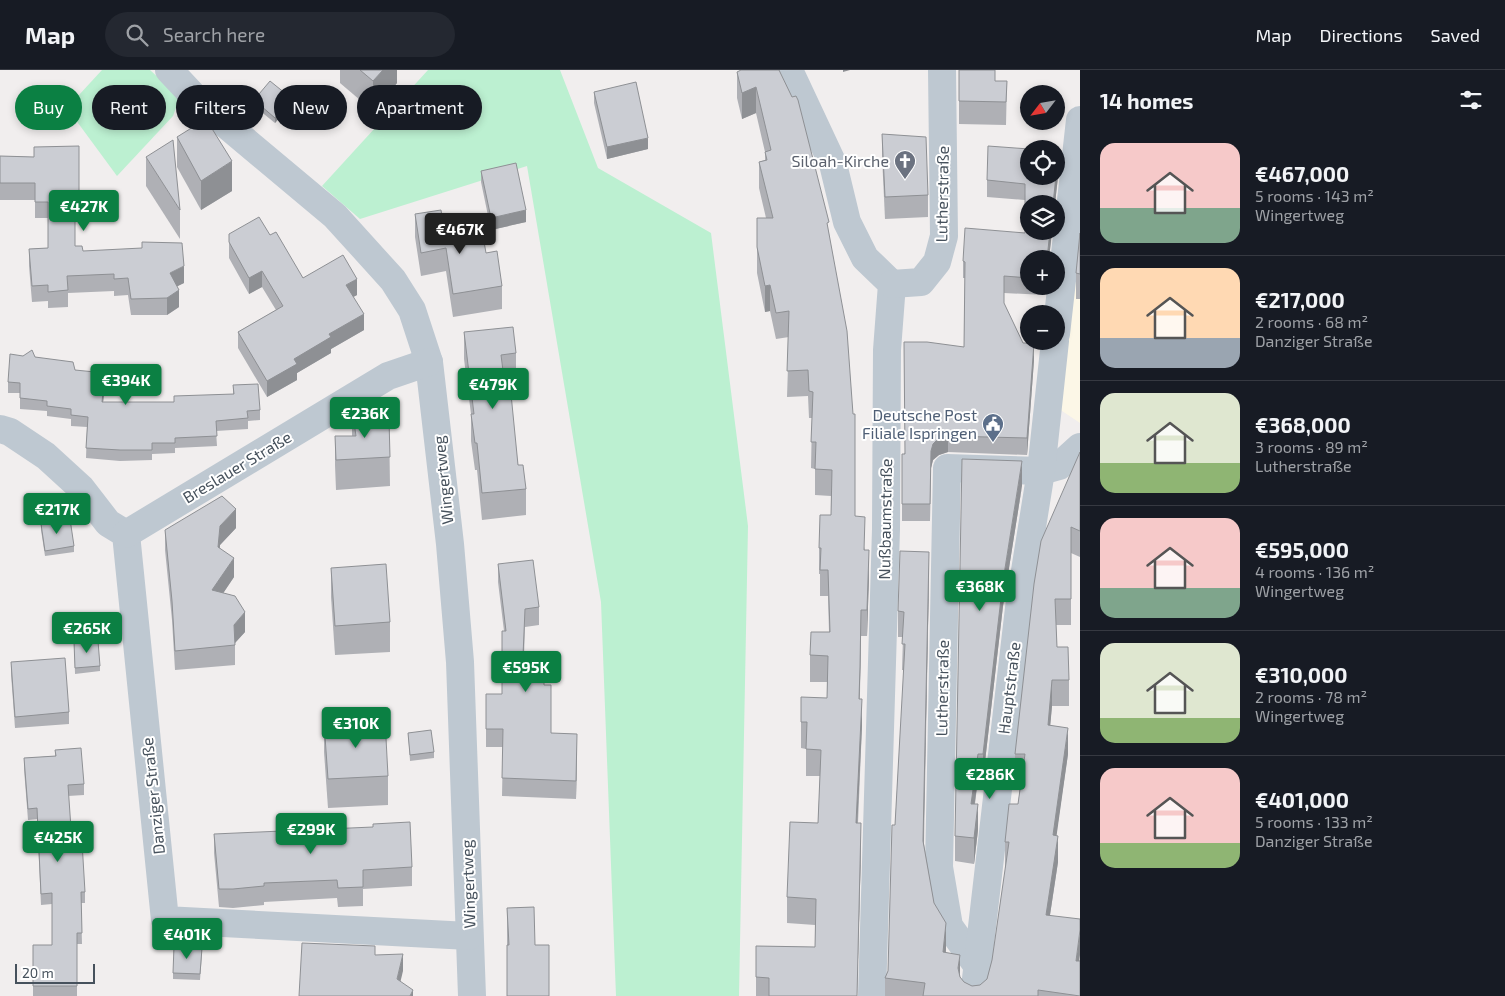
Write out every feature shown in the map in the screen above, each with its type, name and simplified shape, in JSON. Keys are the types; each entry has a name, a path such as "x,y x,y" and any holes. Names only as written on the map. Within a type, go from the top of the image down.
{"street":[{"name":"Wingertweg","path":"169,70 200,103 336,216 393,280 412,310 429,362 448,526 460,662 472,996"},
{"path":"789,70 833,164 847,222 865,258 892,284"},
{"name":"Lutherstraße","path":"892,284 921,282 937,262 944,236 942,70"},
{"path":"1059,305 1080,120"},
{"name":"Nußbaumstraße","path":"872,996 886,528 887,350 892,284"},
{"name":"Hauptstraße","path":"974,996 976,964 1019,608 1041,471 1054,350"},
{"name":"Breslauer Straße","path":"126,534 388,376 429,362"},
{"path":"0,429 10,432 46,456 81,488 108,523 126,534"},
{"path":"1041,471 1059,466 1080,447"},
{"name":"Lutherstraße","path":"976,964 949,926 939,868 947,468 1041,471"},
{"name":"Danziger Straße","path":"126,534 165,920 470,936"}],"shaded area":[{"path":"1080,187 1080,423 1056,407 1062,350 1065,350 1065,324"}],"green space":[{"path":"102,70 150,70 176,94 176,108 173,116 166,124 166,85 92,85 92,130 160,130 117,176 82,128 82,92"},
{"path":"428,70 560,70 598,168 711,233 748,526 739,996 616,996 601,602 527,166 360,219 322,186 373,130 482,130 482,85 414,85"}],"building":[{"path":"360,70 383,70 373,81"},
{"path":"741,70 779,70 792,97 796,96 798,100 829,222 827,223 847,331 853,414 855,414 855,516 865,517 864,550 869,550 867,610 861,610 859,699 862,699 856,823 861,823 857,996 769,996 769,978 756,977 756,946 815,947 816,899 787,897 790,822 818,823 821,750 806,749 807,722 801,722 801,697 827,698 828,656 810,655 811,632 830,632 828,570 820,570 821,548 819,548 820,515 831,515 832,470 815,469 816,442 811,442 813,392 809,391 808,370 787,371 789,311 776,313 770,285 765,286 757,247 757,218 773,218 759,162 767,160 765,152 771,150 756,87 742,93 737,72"},
{"path":"959,70 995,70 995,81 1007,81 1006,102 959,101"},
{"path":"270,81 275,85 274,117 264,109 264,88"},
{"path":"636,82 648,138 607,147 594,92"},
{"path":"188,130 213,130 232,161 201,181 177,137"},
{"name":"Siloah-Kirche","path":"882,134 926,137 928,195 885,197"},
{"path":"173,140 180,210 146,157"},
{"path":"79,146 79,201 75,201 75,246 82,246 83,251 142,248 142,242 182,243 184,266 170,273 179,290 167,298 131,299 128,278 114,279 114,274 67,276 68,290 48,292 48,285 32,286 29,249 48,248 48,202 35,202 35,183 0,183 0,156 34,157 34,147"},
{"path":"988,146 1020,148 1020,183 987,180"},
{"path":"516,163 526,210 491,218 481,171"},
{"path":"1025,185 1055,185 1054,195 1025,195"},
{"path":"441,210 446,242 483,236 486,253 497,251 502,286 453,294 446,248 421,253 415,214"},
{"path":"259,217 270,235 276,232 303,278 343,255 357,279 346,285 364,314 329,334 331,337 294,359 297,364 267,381 238,332 283,306 262,271 249,278 229,242 229,234"},
{"path":"965,228 1020,233 1020,240 1049,240 1048,250 1020,250 1020,277 1004,276 1004,303 1020,337 1020,350 1033,350 1027,438 948,436 939,438 933,444 931,451 930,504 902,504 902,454 905,454 904,342 927,342 964,347 965,262 963,261"},
{"path":"1080,233 1080,274 1076,273"},
{"path":"513,327 516,353 501,355 506,394 511,394 518,465 523,465 526,489 482,493 477,443 475,443 471,414 474,414 464,332"},
{"path":"32,350 35,357 73,362 75,370 105,373 102,402 174,402 174,396 234,394 233,385 258,384 260,410 247,411 248,418 216,421 217,436 175,438 175,443 152,443 152,450 86,448 88,417 71,415 71,409 47,406 47,401 20,398 20,383 8,382 10,354 23,356"},
{"path":"352,408 389,420 390,457 336,460 335,436 356,436"},
{"path":"1080,452 1080,531 1071,527 1071,599 1055,599 1057,647 1068,647 1069,680 1052,680 1048,725 1068,728 1053,835 1058,836 1046,915 1080,919 1076,961 1080,961 1080,996 1038,990 1038,996 923,996 925,983 885,978 888,971 892,825 895,825 905,644 902,644 904,612 898,611 900,551 929,552 923,841 934,903 946,923 943,952 960,955 958,968 960,977 964,982 972,986 980,985 987,979 992,960 1009,842 1005,842 1009,804 1018,804 1025,754 1015,754 1034,584 1041,541"},
{"path":"962,459 1022,461 1003,581 983,754 978,754 971,804 978,804 974,838 955,836"},
{"path":"222,496 236,509 220,526 218,547 234,558 212,590 235,596 245,612 234,625 235,645 175,651 165,530"},
{"path":"70,519 74,546 45,551 41,524"},
{"path":"533,560 539,607 525,609 523,656 544,657 544,685 551,685 551,733 577,734 576,781 502,778 503,729 486,729 486,694 502,694 502,631 506,631 498,564"},
{"path":"386,564 390,622 335,626 331,568"},
{"path":"98,641 100,666 75,668 74,642"},
{"path":"65,658 69,712 15,717 11,662"},
{"path":"385,719 388,776 328,779 324,722"},
{"path":"431,730 434,752 410,755 408,733"},
{"path":"81,748 84,784 68,785 72,843 82,842 85,892 81,892 82,933 77,933 77,986 33,986 33,945 52,945 52,893 41,894 37,808 28,809 24,758 56,756 55,750"},
{"path":"410,822 412,867 363,870 363,887 338,888 337,880 264,883 264,886 219,889 214,834 373,827 373,824"},
{"path":"534,907 535,945 549,945 549,996 507,996 507,945 509,945 507,908"},
{"path":"302,943 375,946 375,955 403,954 397,979 413,990 410,996 299,996"},
{"path":"174,946 202,948 200,974 173,973"}],"place":[{"name":"Siloah-Kirche","path":"905,180"},
{"name":"Deutsche Post Filiale Ispringen","path":"993,443"}]}
